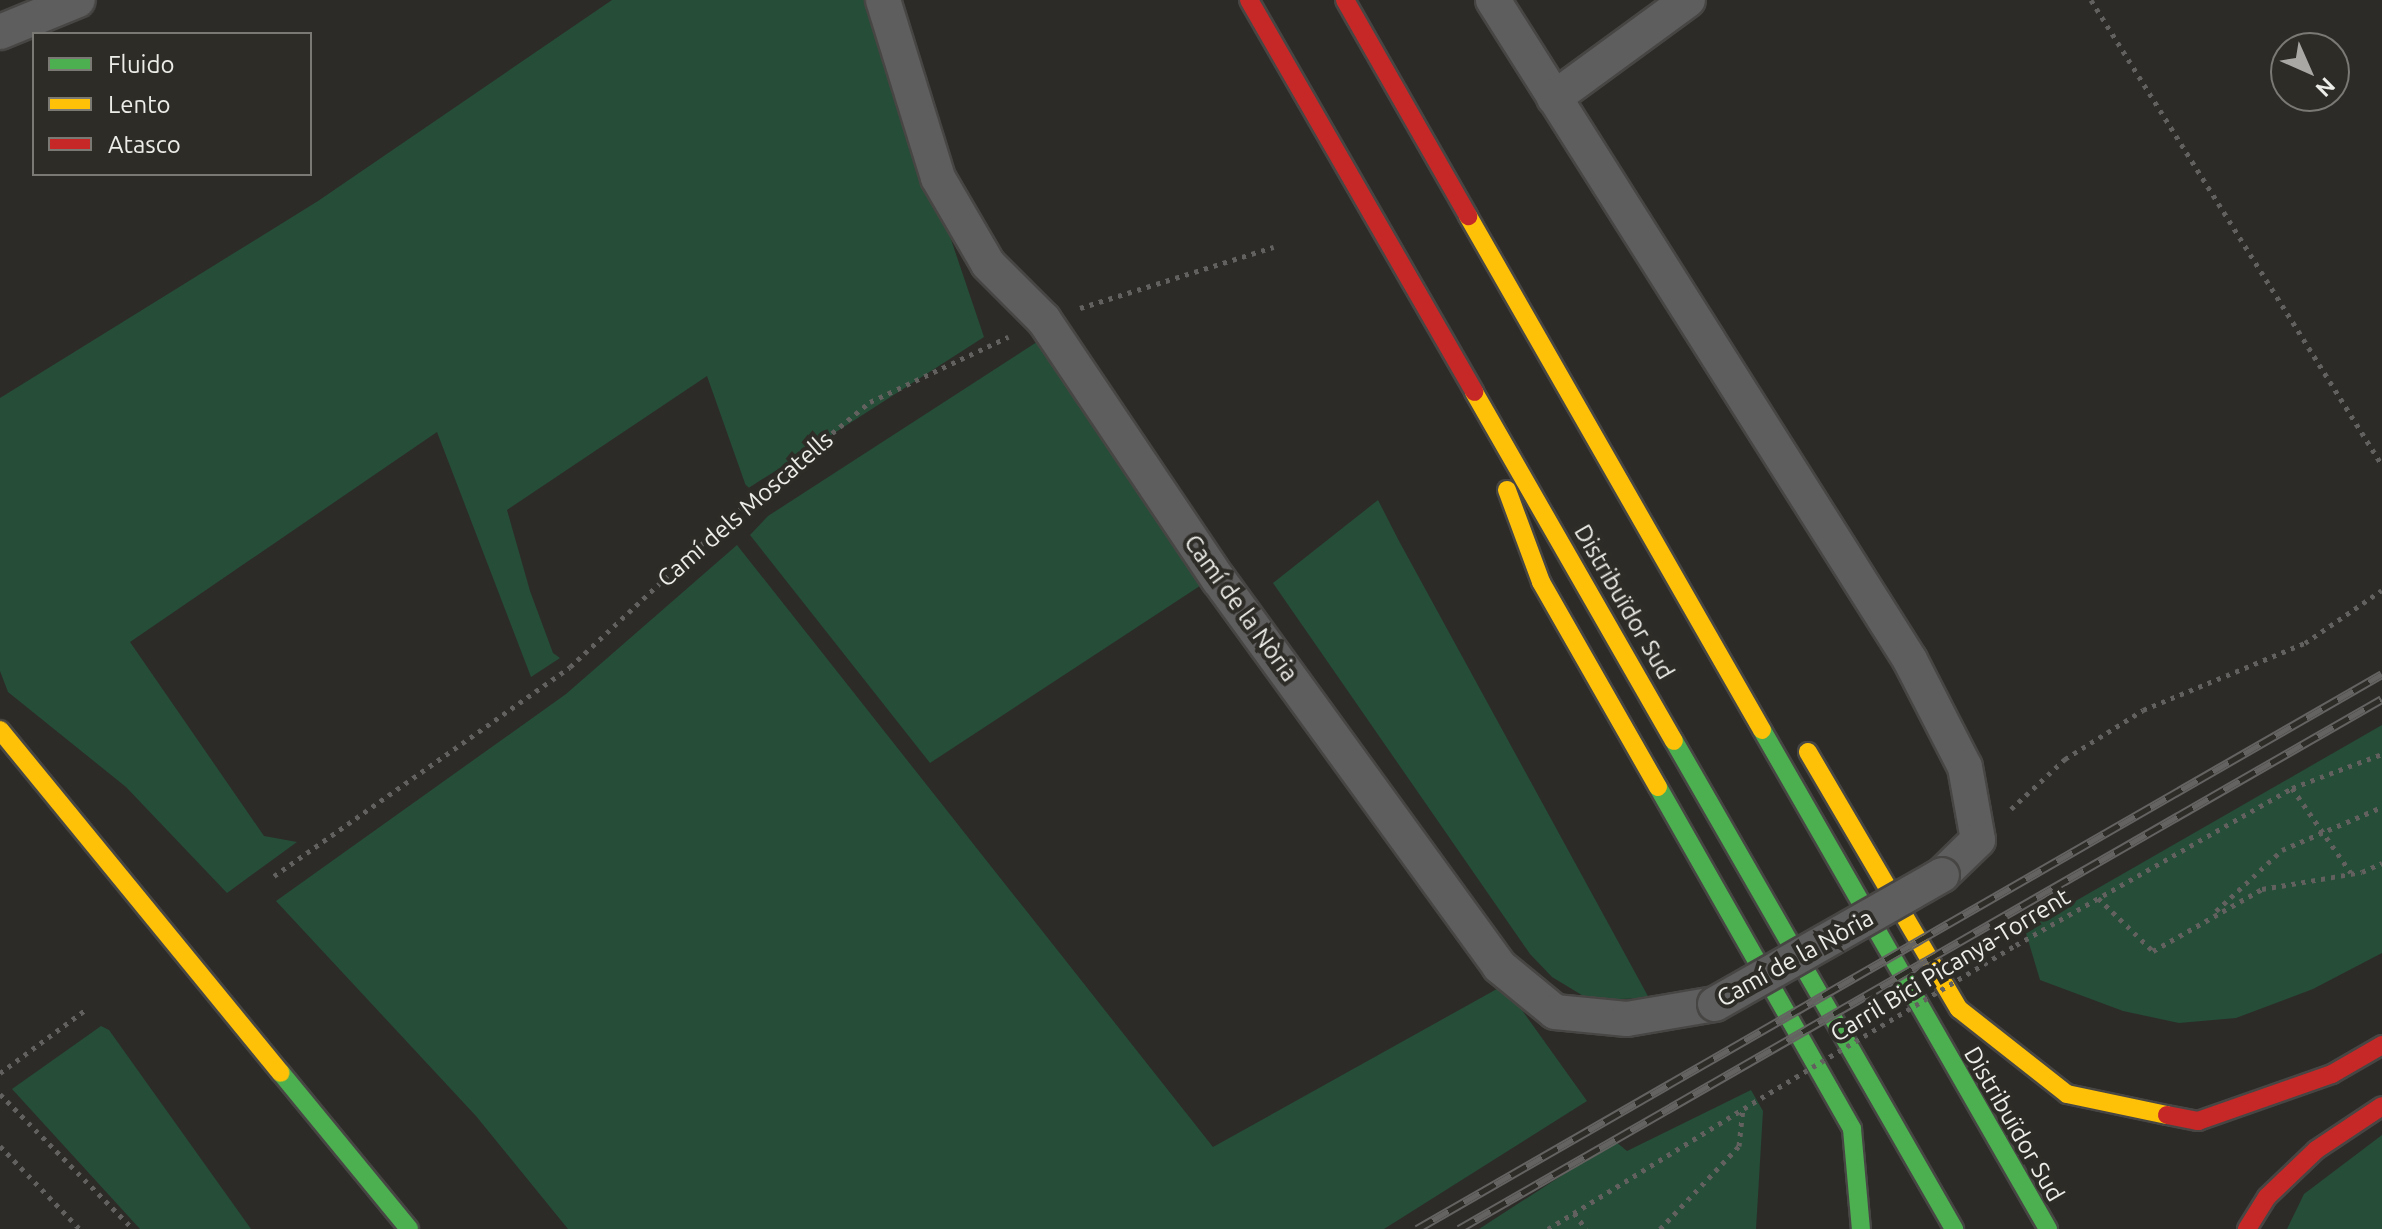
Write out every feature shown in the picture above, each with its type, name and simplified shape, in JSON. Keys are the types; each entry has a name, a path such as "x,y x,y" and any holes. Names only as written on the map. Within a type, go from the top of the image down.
{"main road":[{"name":"Distribuïdor Sud","path":"1249,0 1954,1229"},
{"name":"Distribuïdor Sud","path":"1345,0 2048,1229"},
{"path":"1507,285 1627,454"},
{"path":"1464,371 1541,582 1852,1129 1861,1229"},
{"path":"0,730 409,1229"},
{"path":"1799,738 1959,1009 2067,1094 2198,1121 2332,1074 2382,1045"},
{"path":"2247,1229 2267,1197 2316,1150 2382,1106"}],"street":[{"path":"0,32 78,0"},
{"name":"Camí de la Nòria","path":"883,0 938,178 988,264 1044,320 1219,580 1499,966 1555,1012 1627,1019 1715,1004 1942,875 1978,840"},
{"path":"1493,0 1910,660 1965,767 1978,840"},
{"path":"1554,98 1688,0"}],"path":[{"path":"2091,0 2382,465"},
{"name":"Camí dels Moscatells","path":"274,876 570,667 732,516 870,402 1044,320 1274,247"},
{"path":"1978,840 2065,759 2143,710 2305,643 2382,590"},
{"name":"Carril Bici Picanya-Torrent","path":"1548,1229 1761,1098 2098,898 2292,788 2382,754"},
{"path":"2292,788 2351,873"},
{"path":"2209,918 2282,850 2321,830 2382,807"},
{"path":"2098,898 2153,951 2262,889 2351,873 2382,863"},
{"path":"0,1073 88,1008"},
{"path":"0,1094 133,1229"},
{"path":"1660,1229 1739,1146 1743,1110"},
{"path":"0,1146 80,1229"},
{"path":"1574,1213 1586,1229"}],"green space":[{"path":"612,0 870,0 984,337 747,489 707,376 507,510 530,591 553,653 560,658 531,677 437,432 130,642 264,836 297,842 227,893 126,787 8,692 0,671 0,398 318,201"},
{"path":"1043,338 1212,578 930,763 750,535 768,516"},
{"path":"1378,500 1649,998 1590,1000 1552,977 1530,954 1273,583"},
{"path":"737,545 1213,1147 1504,985 1587,1101 1384,1229 568,1229 476,1116 276,901 566,694"},
{"path":"2382,725 2382,953 2313,989 2236,1018 2179,1023 2123,1011 2040,980 2025,930"},
{"path":"101,1026 109,1030 251,1229 140,1229 12,1089"},
{"path":"1751,1090 1763,1111 1756,1229 1479,1229 1615,1141 1627,1151"},
{"path":"2382,1135 2382,1229 2287,1229 2304,1194"}],"railway":[{"path":"1417,1229 2382,674"},
{"path":"1459,1229 2382,699"}],"traffic: fast":[{"path":"1762,730 2048,1229"},
{"path":"1674,741 1954,1229"},
{"path":"1658,787 1852,1129 1861,1229"},
{"path":"281,1073 409,1229"}],"traffic: slow":[{"path":"1468,216 1762,730"},
{"path":"1474,392 1674,741"},
{"path":"1507,490 1541,582 1658,787"},
{"path":"0,730 281,1073"},
{"path":"1808,752 1959,1009 2067,1094 2167,1115"}],"traffic: jam":[{"path":"1249,0 1474,392"},
{"path":"1345,0 1468,216"},
{"path":"2167,1115 2198,1121 2332,1074 2382,1045"},
{"path":"2247,1229 2267,1197 2316,1150 2382,1106"}]}
